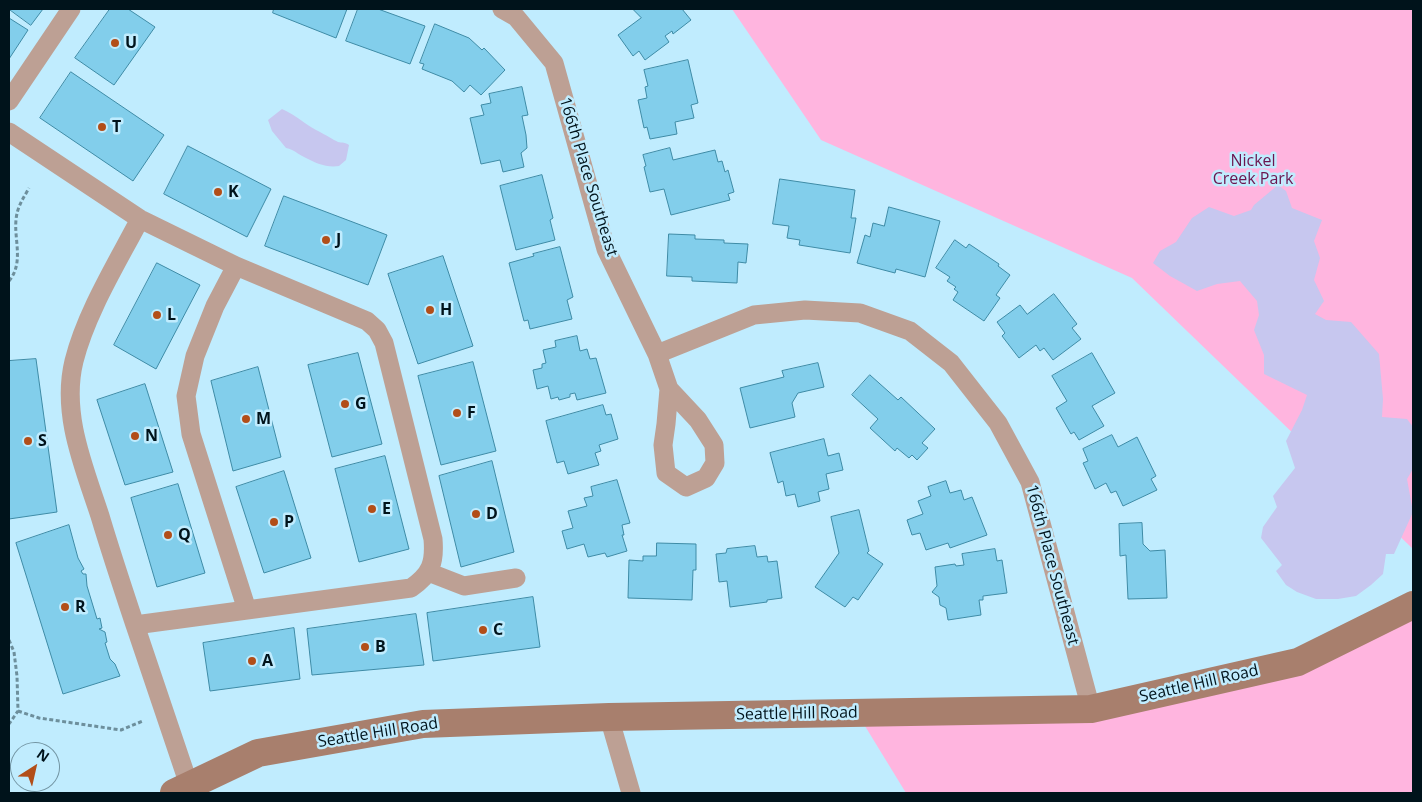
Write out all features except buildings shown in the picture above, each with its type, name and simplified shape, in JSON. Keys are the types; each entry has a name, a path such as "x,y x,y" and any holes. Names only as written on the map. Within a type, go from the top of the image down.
{"street":[{"path":"9,101 71,9"},
{"name":"166th Place Southeast","path":"502,9 516,18 554,63 606,249 657,354 754,315 805,310 860,313 910,330 951,363 998,423 1030,482 1091,709"},
{"path":"9,132 140,219 236,266 368,320 377,330 384,343 433,539 433,562 428,572 411,588 135,625"},
{"path":"140,219 82,334 74,362 70,391 74,436 135,625 181,789"},
{"path":"236,266 215,306 194,356 186,396 191,434 247,610"},
{"path":"657,354 669,389 663,445 666,473 686,486 706,478 716,464 714,445 698,420 669,389"},
{"path":"428,572 464,586 516,578"},
{"name":"Seattle Hill Road","path":"181,789 258,753 423,724 610,717 1091,709 1298,662 1413,605"},
{"path":"610,717 631,793"}],"path":[{"path":"9,280 17,267 16,220 19,202 29,188"},
{"path":"9,640 14,652 18,711 9,724"},
{"path":"18,711 39,718 121,730 143,722"}],"green space":[{"name":"Nickel Creek Park","path":"732,9 1413,9 1413,549 1132,278 821,140"},
{"path":"1413,605 1413,793 906,793 857,713 1091,709 1298,662"}],"water":[{"path":"282,109 315,130 338,142 349,145 346,160 339,166 326,166 286,148 272,131 268,120"},
{"path":"1278,185 1286,191 1292,208 1322,220 1314,241 1320,258 1314,280 1324,301 1315,314 1326,320 1351,322 1379,354 1383,399 1382,417 1407,419 1413,427 1413,469 1407,479 1413,512 1394,554 1386,554 1383,574 1356,596 1338,599 1316,599 1297,592 1286,585 1276,571 1282,565 1261,538 1263,527 1277,507 1273,496 1295,468 1286,441 1302,410 1307,395 1264,374 1264,355 1254,330 1259,315 1257,301 1240,281 1217,284 1197,291 1170,276 1153,263 1160,251 1176,242 1192,218 1209,207 1234,216 1251,210 1254,205"}],"place":[{"name":"U","path":"115,43"},
{"name":"T","path":"102,127"},
{"name":"K","path":"218,192"},
{"name":"J","path":"326,240"},
{"name":"H","path":"430,310"},
{"name":"L","path":"157,315"},
{"name":"G","path":"345,404"},
{"name":"F","path":"457,413"},
{"name":"M","path":"246,419"},
{"name":"N","path":"135,436"},
{"name":"S","path":"28,441"},
{"name":"E","path":"372,509"},
{"name":"D","path":"476,514"},
{"name":"P","path":"274,522"},
{"name":"Q","path":"168,535"},
{"name":"R","path":"65,607"},
{"name":"C","path":"483,630"},
{"name":"B","path":"365,647"},
{"name":"A","path":"252,661"}]}
